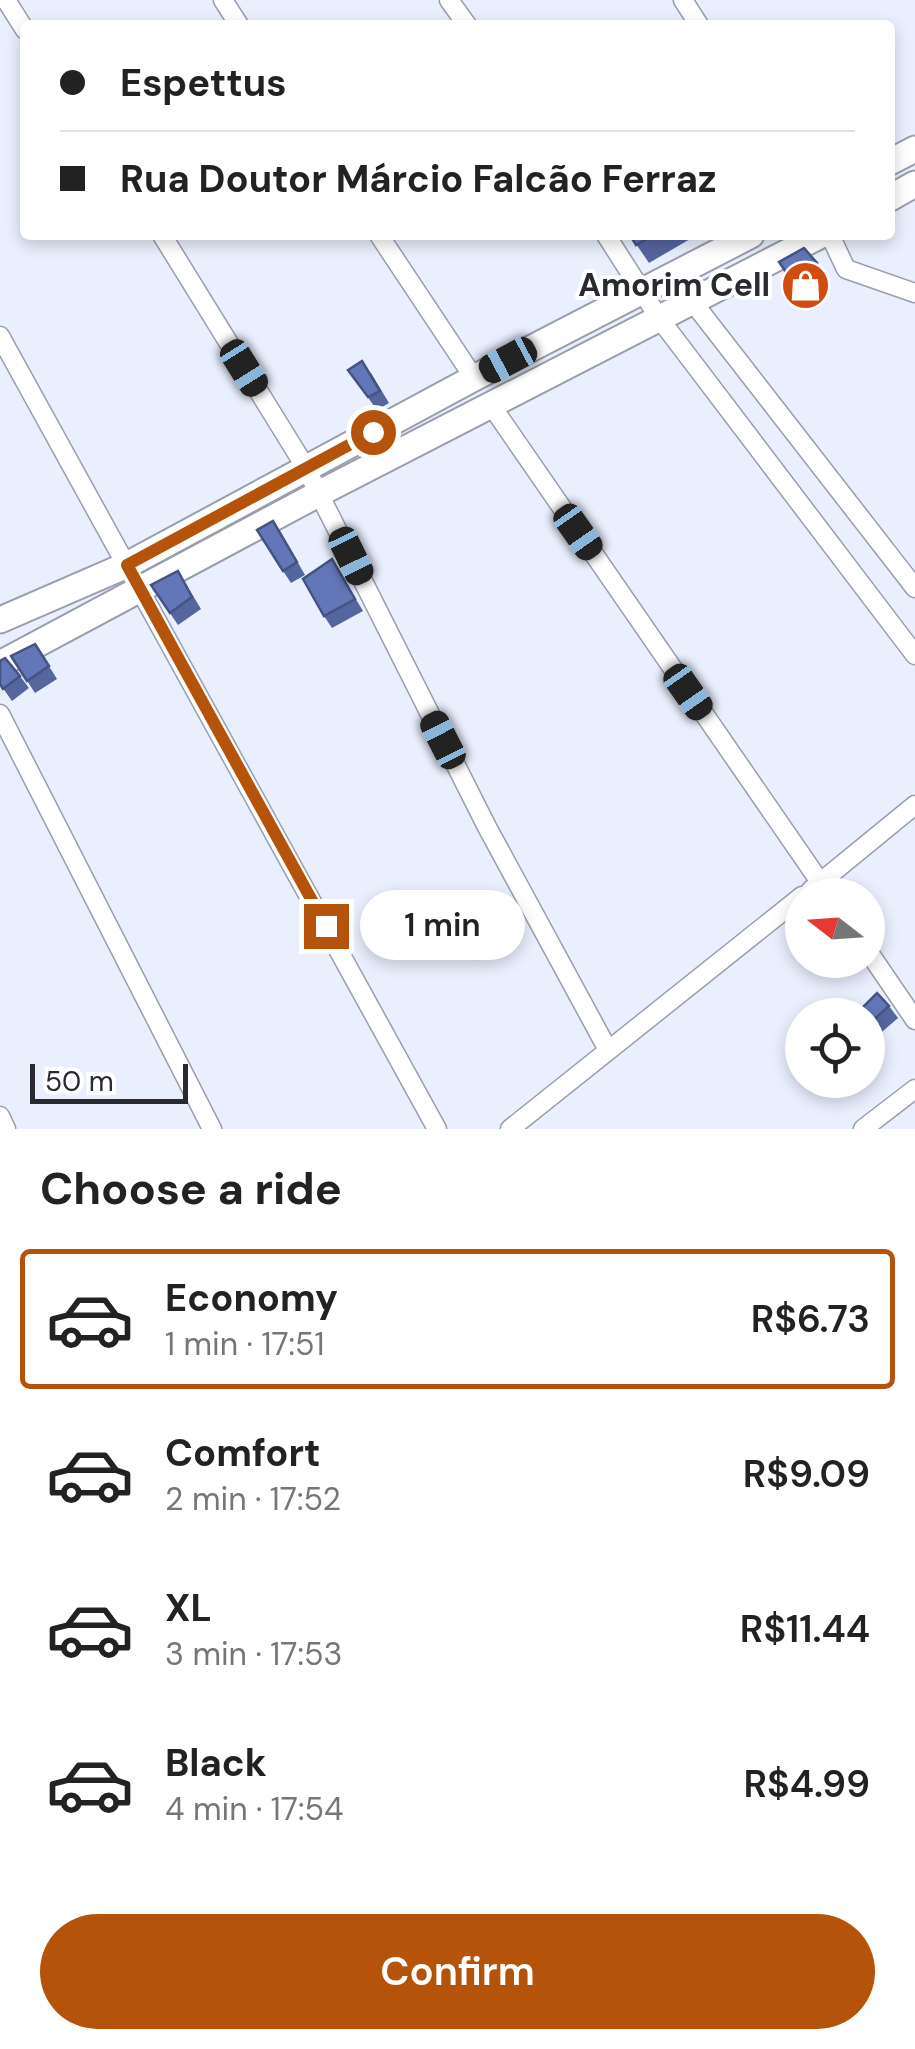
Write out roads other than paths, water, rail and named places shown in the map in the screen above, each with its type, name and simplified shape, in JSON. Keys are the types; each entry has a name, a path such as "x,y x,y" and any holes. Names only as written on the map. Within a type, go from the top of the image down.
{"main road":[{"path":"0,620 127,565 474,378 741,240"},
{"path":"0,664 811,240"}],"street":[{"path":"6,0 20,22"},
{"path":"165,240 306,468 487,827 608,1050"},
{"path":"382,240 474,378"},
{"path":"609,240 659,318 915,655"},
{"path":"832,240 846,269 915,293"},
{"path":"692,301 915,588"},
{"path":"0,336 437,1129"},
{"path":"491,406 816,878"},
{"path":"0,714 212,1129"},
{"path":"836,878 915,805"},
{"path":"510,1129 785,910"},
{"path":"885,976 915,1020"},
{"path":"864,1129 915,1089"},
{"path":"0,1116 6,1129"}],"place":[{"name":"Amorim Cell","path":"805,285"}]}
